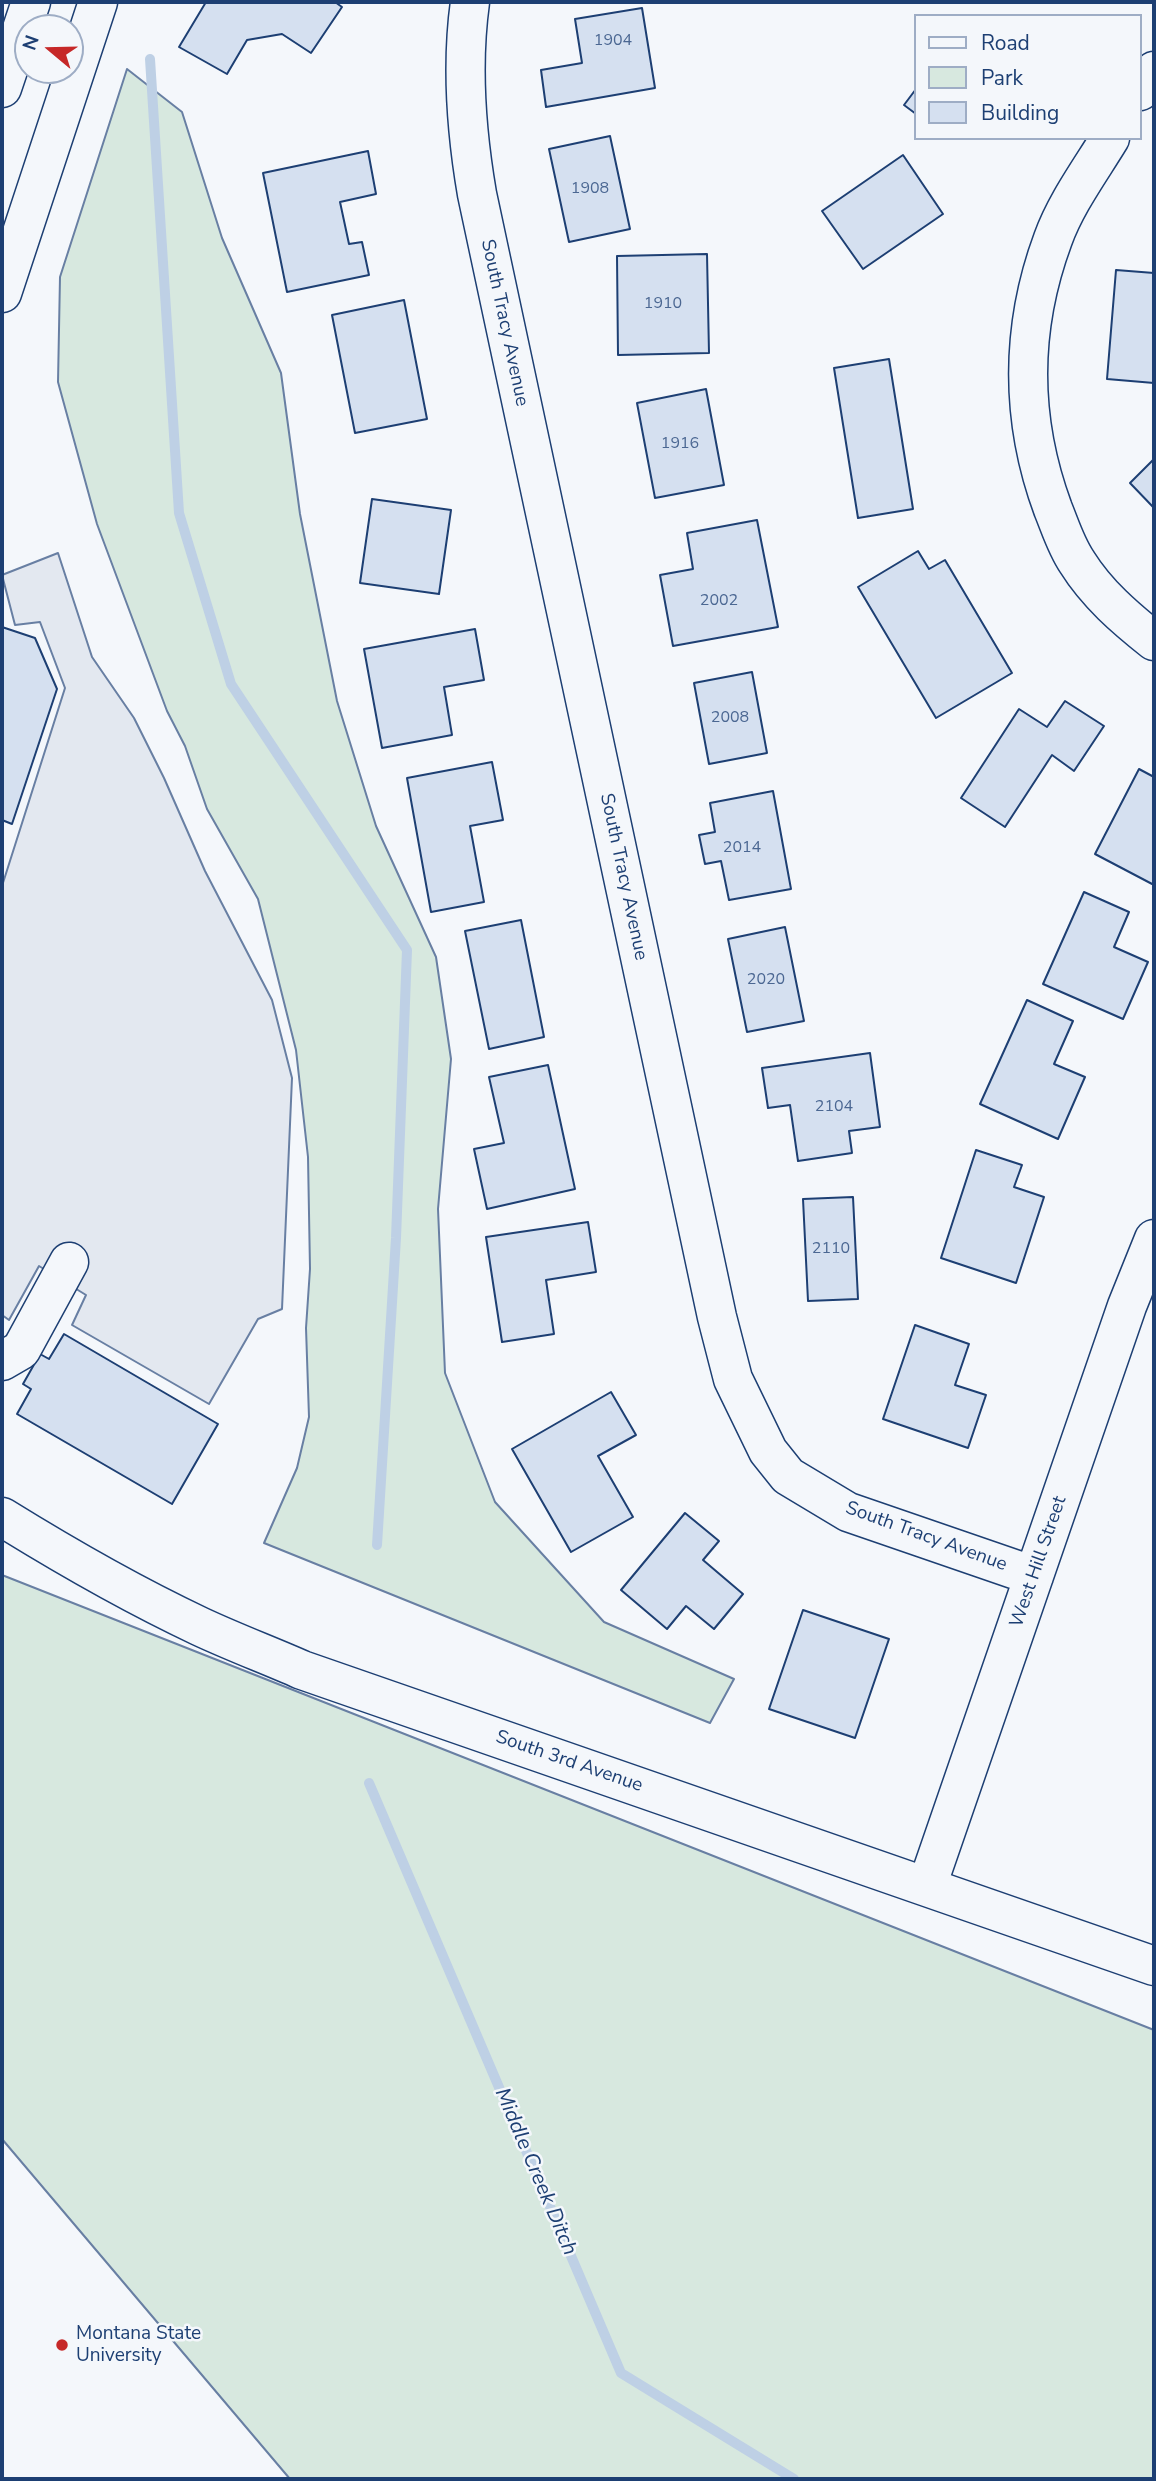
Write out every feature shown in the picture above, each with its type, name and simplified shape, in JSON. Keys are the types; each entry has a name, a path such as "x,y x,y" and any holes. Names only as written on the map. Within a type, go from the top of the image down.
{"street":[{"path":"2,88 31,2"},
{"path":"2,293 98,2"},
{"name":"South Tracy Avenue","path":"470,2 465,38 465,89 468,142 477,194 714,1304 733,1379 768,1451 788,1475 848,1512 1034,1576"},
{"path":"1142,88 1154,71"},
{"path":"1109,140 1069,204 1041,273 1032,309 1027,350 1030,416 1047,492 1076,561 1100,593 1154,641"},
{"name":"West Hill Street","path":"927,1886 1127,1306 1154,1239"},
{"path":"2,1360 21,1350 69,1262"},
{"name":"South 3rd Avenue","path":"2,1517 56,1551 147,1600 199,1626 302,1670 1154,1966"}],"green space":[{"path":"127,69 182,112 222,238 281,373 300,514 337,701 376,826 436,957 451,1059 438,1209 445,1373 495,1502 604,1622 734,1679 710,1723 264,1543 297,1468 309,1417 306,1328 310,1269 308,1157 296,1050 258,899 207,809 185,746 167,711 97,524 58,382 60,277"},
{"path":"2,1575 1154,2030 1154,2479 290,2479 2,2139"}],"shaded area":[{"path":"58,553 92,657 134,718 205,871 272,1000 292,1078 282,1309 258,1319 209,1404 72,1325 86,1295 39,1266 9,1320 2,1315 2,886 65,688 40,622 15,625 2,575"}],"building":[{"path":"206,2 335,2 342,7 311,53 282,34 247,40 227,74 179,47"},
{"path":"642,8 655,88 546,107 541,70 582,63 575,19"},
{"path":"914,92 914,112 904,105"},
{"path":"610,136 630,229 569,242 549,149"},
{"path":"368,151 376,194 340,202 349,244 362,242 369,275 287,292 263,173"},
{"path":"903,155 943,214 863,269 822,211"},
{"path":"707,254 709,353 618,355 617,256"},
{"path":"1116,270 1154,273 1154,383 1107,379"},
{"path":"404,300 427,419 355,433 332,315"},
{"path":"889,359 913,509 858,518 834,368"},
{"path":"706,389 724,485 655,498 637,403"},
{"path":"1154,459 1154,508 1130,483"},
{"path":"372,499 451,510 439,594 360,583"},
{"path":"757,520 778,627 673,646 660,575 693,569 687,533"},
{"path":"918,551 929,569 945,560 1012,673 936,718 858,587"},
{"path":"2,627 35,638 57,689 12,824 2,820"},
{"path":"475,629 484,680 444,687 452,735 382,748 364,649"},
{"path":"752,672 767,753 709,764 694,683"},
{"path":"1065,701 1104,726 1074,771 1052,755 1005,827 961,798 1019,709 1047,727"},
{"path":"492,762 503,820 470,826 484,902 431,912 407,778"},
{"path":"1139,769 1154,777 1154,885 1095,854"},
{"path":"773,791 791,889 729,900 721,861 705,864 699,835 715,832 710,803"},
{"path":"1084,892 1129,912 1114,947 1148,962 1123,1019 1043,984"},
{"path":"521,920 544,1037 489,1049 465,931"},
{"path":"785,927 804,1021 747,1032 728,939"},
{"path":"1027,1000 1073,1021 1054,1064 1085,1077 1058,1139 980,1104"},
{"path":"870,1053 880,1127 849,1131 852,1153 798,1161 790,1105 768,1108 762,1068"},
{"path":"548,1065 575,1189 487,1209 474,1149 504,1143 489,1077"},
{"path":"976,1150 1022,1165 1014,1187 1044,1197 1016,1283 941,1258"},
{"path":"853,1197 858,1299 808,1301 803,1199"},
{"path":"588,1222 596,1272 546,1280 554,1334 502,1342 486,1237"},
{"path":"915,1325 969,1344 955,1385 986,1395 968,1448 883,1419"},
{"path":"64,1334 218,1424 172,1504 17,1414 31,1389 23,1384 40,1354 49,1359"},
{"path":"611,1392 636,1435 598,1456 633,1517 571,1552 512,1449"},
{"path":"685,1513 719,1541 703,1560 743,1594 714,1629 686,1606 667,1629 621,1590"},
{"path":"803,1610 889,1639 855,1738 769,1709"}],"waterway":[{"path":"150,59 179,513 231,684 407,950 396,1238 377,1545"},
{"name":"Middle Creek Ditch","path":"369,1783 621,2373 794,2479"}],"place":[{"name":"Montana State University","path":"62,2345"}]}
